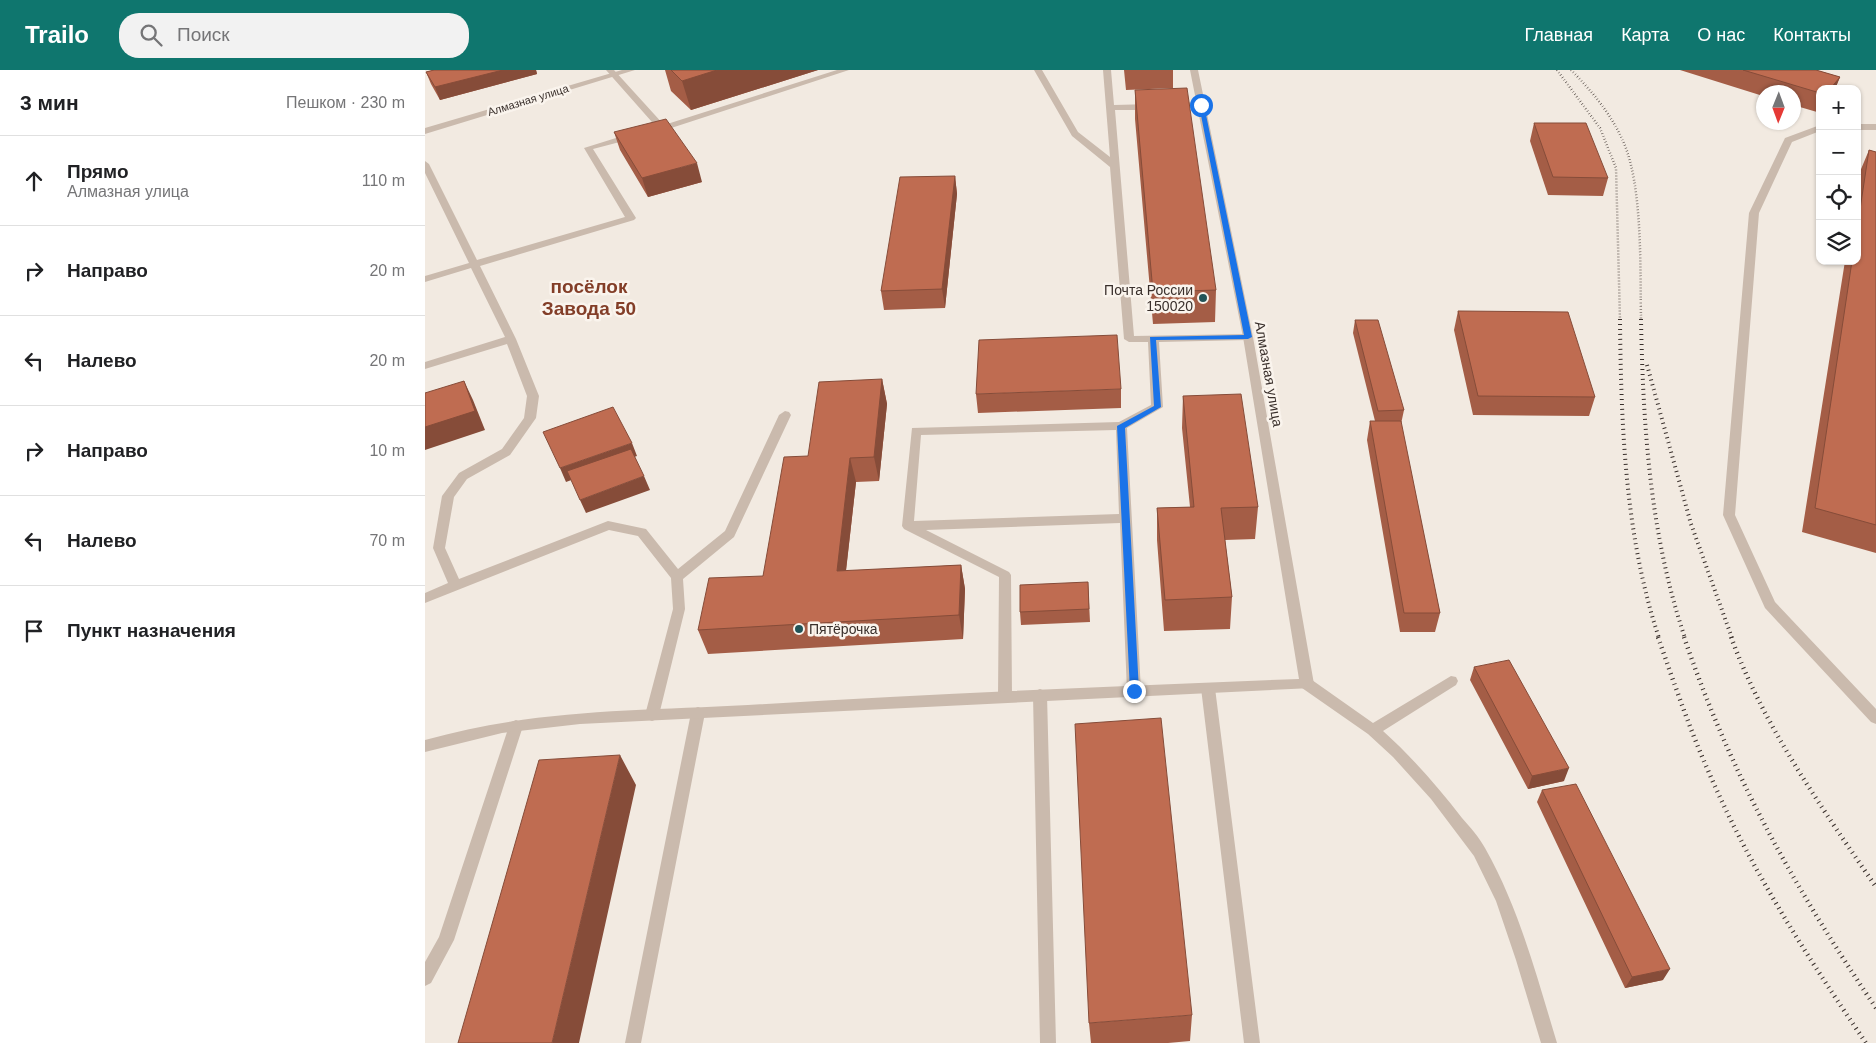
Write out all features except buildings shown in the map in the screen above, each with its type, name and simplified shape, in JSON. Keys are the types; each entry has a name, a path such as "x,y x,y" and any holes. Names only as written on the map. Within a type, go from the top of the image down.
{"street":[{"name":"Алмазная улица","path":"425,131 611,72 631,70"},
{"path":"425,279 631,218 588,148 653,130 845,70"},
{"path":"1038,70 1075,134 1115,166"},
{"path":"1107,70 1129,339 1248,337"},
{"name":"Алмазная улица","path":"1194,70 1248,337 1307,684"},
{"path":"611,72 653,130"},
{"path":"1110,108 1201,105"},
{"path":"1861,126 1876,127"},
{"path":"1816,130 1788,140 1755,213 1729,515 1770,605 1876,718"},
{"path":"425,164 511,339 533,396 530,418 506,452 463,476 448,496 439,548 456,586"},
{"path":"908,526 916,431 1121,426 1157,407 1153,338"},
{"path":"425,366 511,339"},
{"path":"677,577 730,534 785,414"},
{"path":"1121,426 1134,691"},
{"path":"908,526 1126,518"},
{"path":"425,598 608,525 642,532 677,577 679,609 652,715"},
{"path":"908,526 1005,576 1005,696"},
{"path":"1373,730 1451,681"},
{"path":"425,746 515,726 652,715 1005,696 1307,684 1373,730 1398,753 1436,795 1479,851 1503,900 1524,960 1549,1043"},
{"path":"1208,688 1251,1043"},
{"path":"1040,695 1048,1043"},
{"path":"633,1043 698,713"},
{"path":"425,978 446,940 515,726"}],"railway":[{"path":"1557,70 1600,128 1616,168 1620,320"},
{"path":"1571,70 1607,112 1623,141 1629,159 1634,180 1639,228 1641,320"},
{"path":"1620,319 1627,480 1639,560 1659,638"},
{"path":"1641,319 1644,400 1656,520 1673,599 1685,638"},
{"path":"1647,365 1691,524 1732,638"},
{"path":"1658,637 1703,758 1726,810 1782,913 1866,1043"},
{"path":"1684,637 1722,736 1767,829 1818,918 1876,1008"},
{"path":"1731,637 1744,670 1777,735 1815,797 1876,887"}],"place":[{"name":"Почта России 150020","path":"1203,298"},
{"name":"Пятёрочка","path":"799,629"}],"district":[{"name":"посёлок Завода 50","path":"589,297"}],"route":[{"path":"1134,691 1121,426 1157,407 1153,338 1248,337 1201,105"}]}
